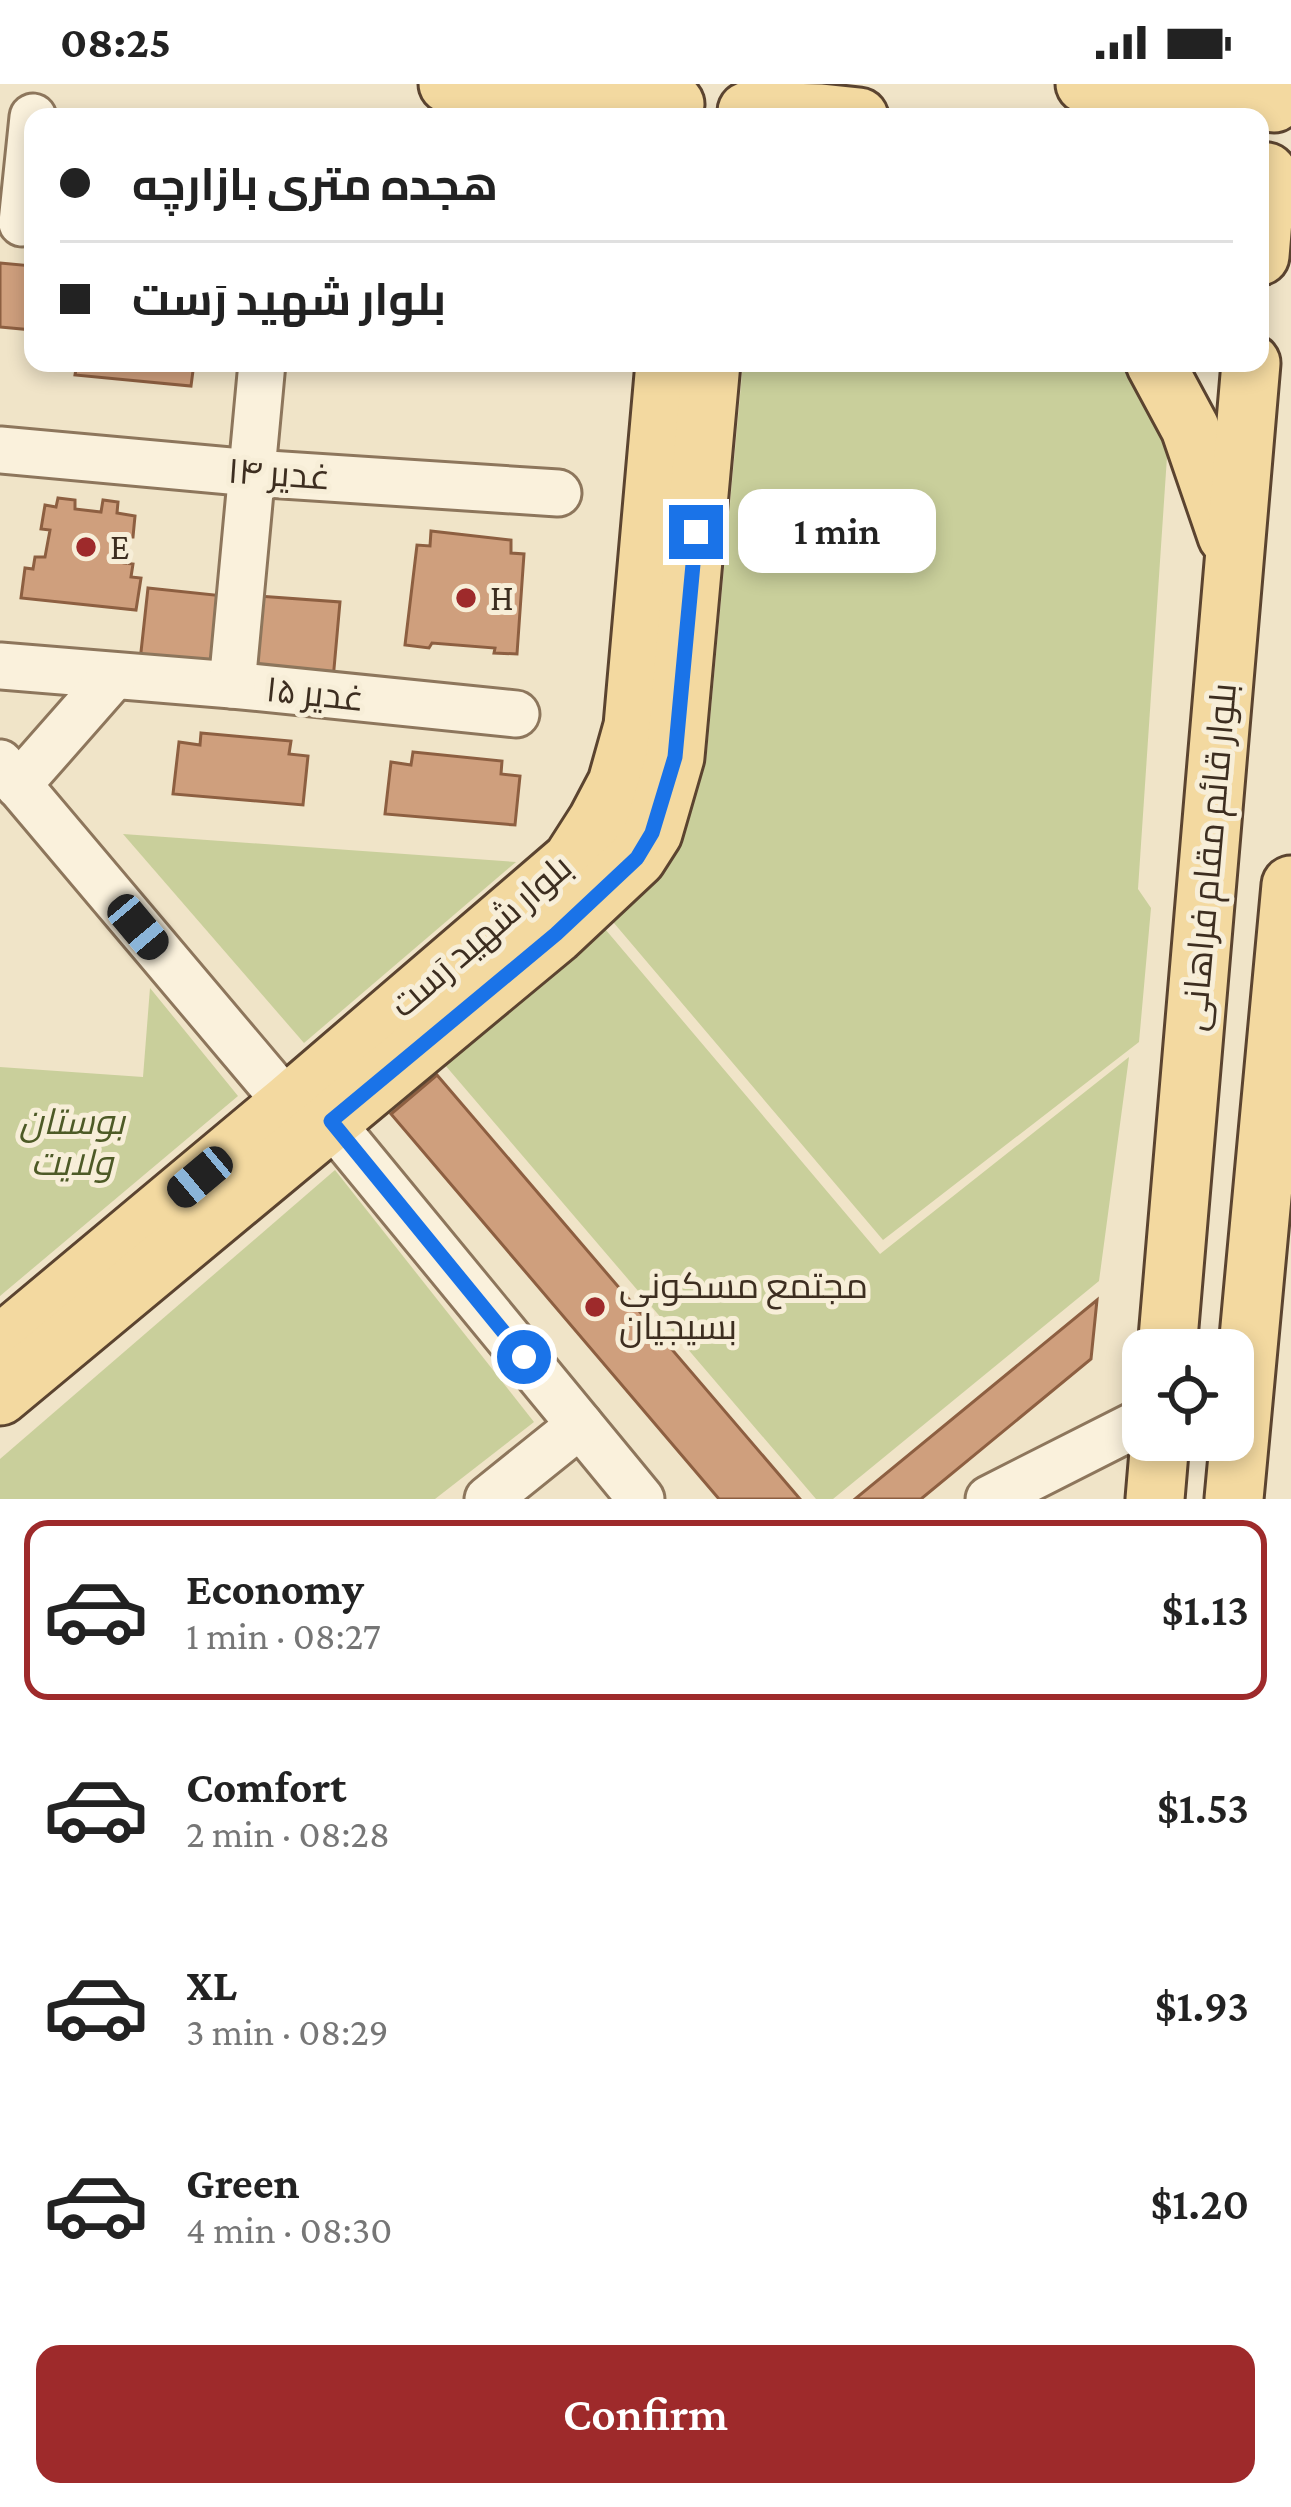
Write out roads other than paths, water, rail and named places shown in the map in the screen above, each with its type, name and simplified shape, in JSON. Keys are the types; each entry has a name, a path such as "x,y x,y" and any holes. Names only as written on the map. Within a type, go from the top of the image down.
{"main road":[{"path":"448,84 681,108"},
{"path":"1085,84 1184,108"},
{"name":"بلوار شهید رَست","path":"648,763 632,726 664,372"},
{"name":"بلوار شهید رَست","path":"0,1396 309,1113 572,860 607,802 648,763 675,757 710,372"},
{"path":"1160,372 1190,428 1234,558"},
{"name":"بلوار قائم مقام فراهانی","path":"1169,1329 1250,372"},
{"path":"1234,1499 1291,885"},
{"name":"بلوار شهید رَست","path":"0,1345 309,1113"},
{"path":"1155,1499 1158,1461"}],"street":[{"path":"18,222 24,180"},
{"path":"232,686 261,372"},
{"name":"غدیر ۱۴","path":"0,450 558,493"},
{"name":"غدیر ۱۵","path":"0,666 517,715"},
{"path":"113,677 9,774 641,1499"},
{"path":"488,1499 580,1424"},
{"path":"989,1499 1122,1432"}],"place":[{"name":"E","path":"86,547"},
{"name":"H","path":"466,598"},
{"name":"مجتمع مسکونی بسیجیان","path":"595,1307"}],"park label":[{"name":"بوستان ولایت","path":"72,1142"}]}
